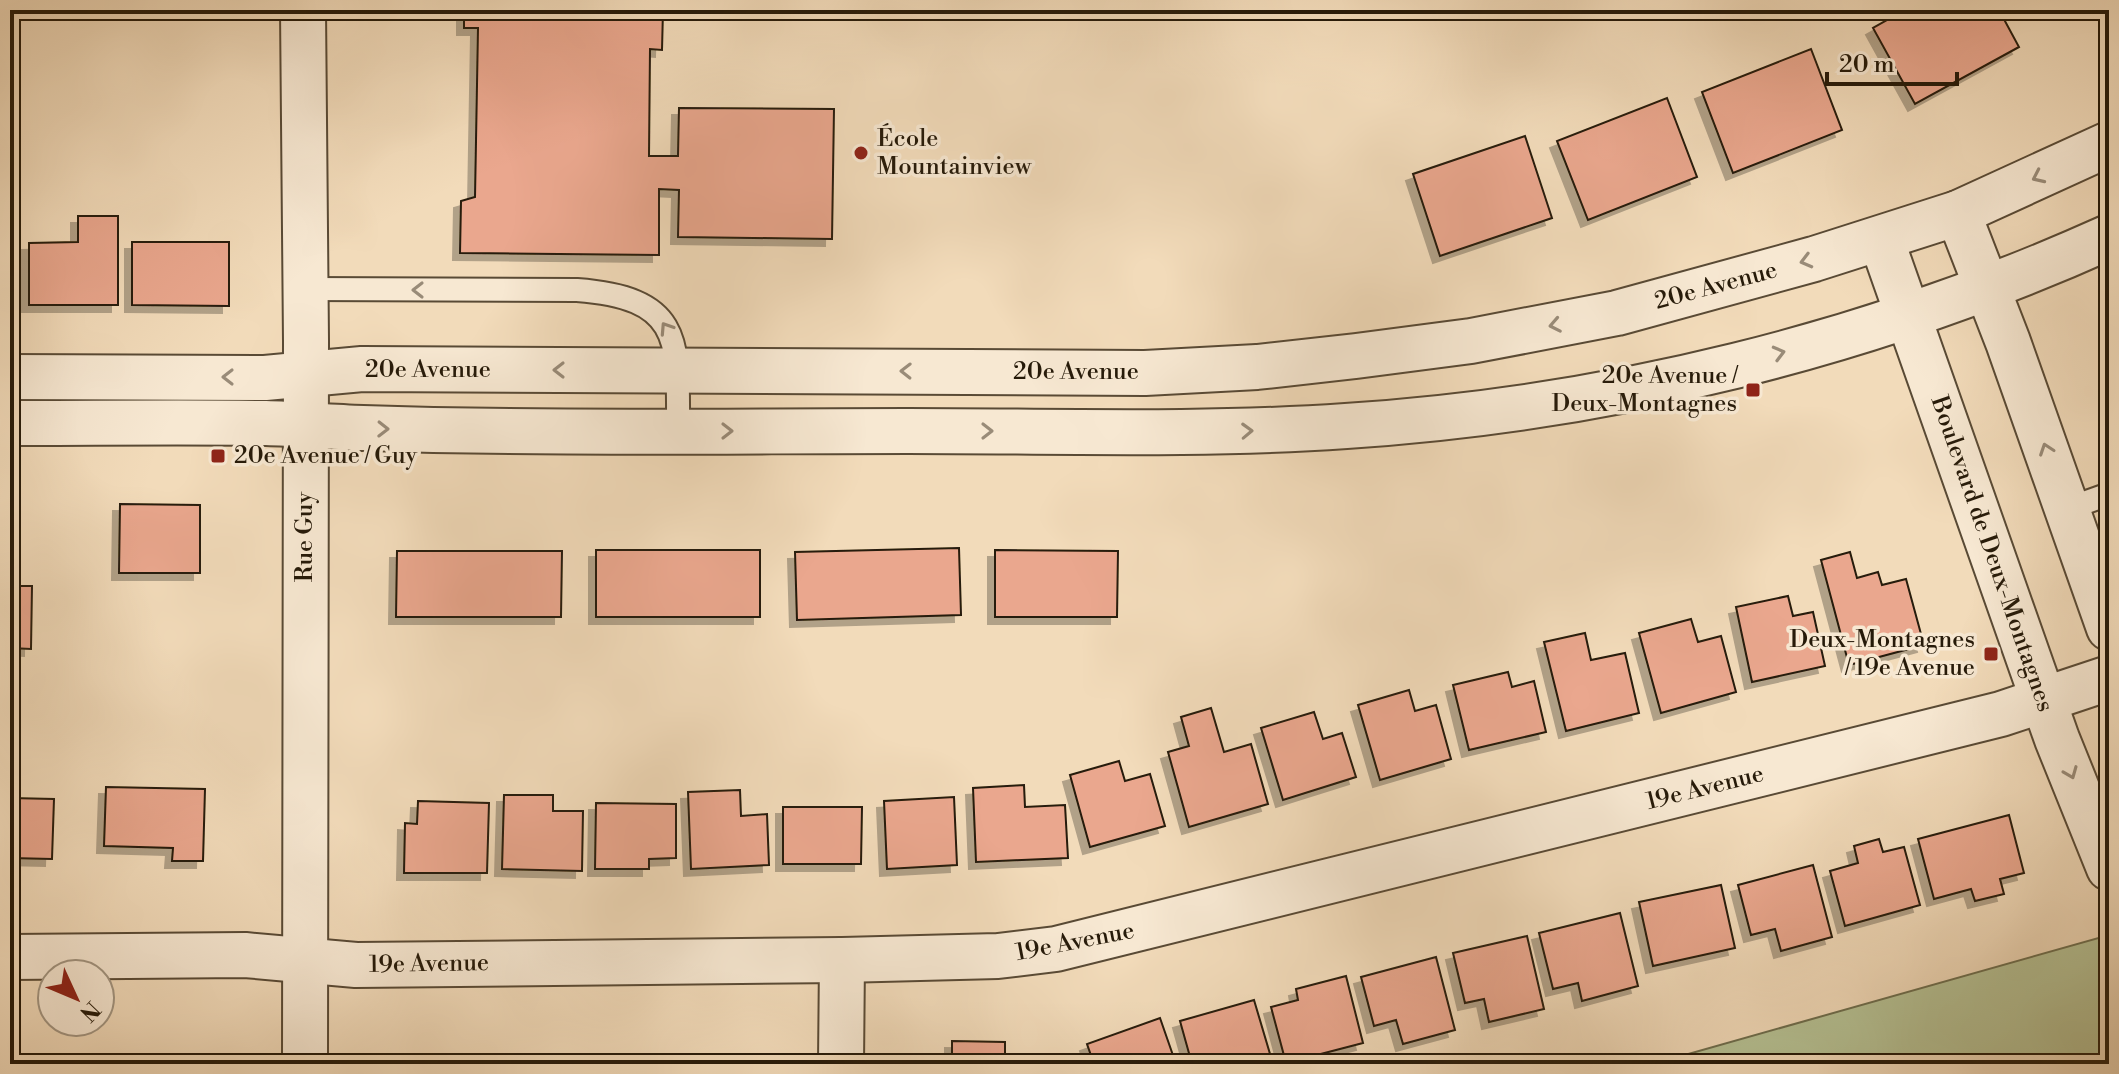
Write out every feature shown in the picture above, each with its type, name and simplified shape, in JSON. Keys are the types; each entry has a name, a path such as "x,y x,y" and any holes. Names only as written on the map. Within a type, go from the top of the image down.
{"street":[{"name":"Rue Guy","path":"303,10 305,1064"},
{"name":"20e Avenue","path":"10,377 265,378 362,369 1145,373 1315,362 1471,341 1617,313 1881,239 1958,213 2109,144"},
{"path":"1958,213 2109,628"},
{"path":"10,423 678,431 1180,432 1362,425 1590,398 1712,371 1909,316 1987,288 2109,237"},
{"name":"Boulevard de Deux-Montagnes","path":"1881,239 2057,739 2109,868"},
{"name":"19e Avenue","path":"10,957 245,955 356,965 842,960 998,956 1056,949 2001,714 2109,678"},
{"path":"841,1064 842,960"}],"lane":[{"path":"305,289 601,292 631,300 658,317 676,346 678,431"},
{"path":"2067,509 2109,494"}],"green space":[{"path":"2109,935 2109,1064 1653,1064"}],"building":[{"path":"464,10 663,10 662,50 650,49 649,156 678,156 679,108 834,109 832,239 678,237 679,190 659,189 659,255 460,253 461,201 475,197 478,28 464,28"},
{"path":"1905,10 1999,10 2019,47 1915,104 1873,28"},
{"path":"1811,49 1842,130 1733,173 1702,92"},
{"path":"1667,98 1697,177 1588,220 1557,141"},
{"path":"1525,136 1552,218 1440,256 1413,174"},
{"path":"78,216 118,216 118,305 29,305 29,243 78,242"},
{"path":"132,242 229,242 229,306 132,305"},
{"path":"120,504 200,505 200,573 119,573"},
{"path":"959,548 961,615 797,620 795,552"},
{"path":"596,550 760,550 760,617 596,617"},
{"path":"995,550 1118,551 1117,617 995,617"},
{"path":"397,551 562,551 561,617 396,617"},
{"path":"1850,552 1857,578 1878,572 1882,585 1906,579 1924,645 1849,665 1821,560"},
{"path":"10,586 32,586 31,649 10,648"},
{"path":"1788,596 1793,616 1813,612 1825,666 1752,682 1736,607"},
{"path":"1691,619 1698,642 1721,636 1736,692 1661,713 1639,633"},
{"path":"1585,633 1591,660 1625,653 1639,713 1566,731 1544,642"},
{"path":"1508,672 1512,687 1534,681 1546,732 1469,750 1453,685"},
{"path":"1409,690 1415,711 1436,705 1451,759 1380,780 1358,705"},
{"path":"1211,708 1224,752 1251,744 1268,804 1189,827 1168,752 1189,746 1181,717"},
{"path":"1314,712 1323,739 1342,733 1356,777 1283,800 1261,728"},
{"path":"1119,761 1125,781 1150,774 1165,826 1090,847 1070,775"},
{"path":"1024,785 1025,807 1065,805 1068,858 976,862 973,788"},
{"path":"106,787 205,789 203,861 172,861 173,848 104,846"},
{"path":"740,790 741,816 767,814 769,865 691,869 688,792"},
{"path":"504,795 553,795 553,811 583,811 582,871 502,869"},
{"path":"954,797 957,865 887,869 884,801"},
{"path":"10,798 54,799 52,859 10,858"},
{"path":"418,801 489,803 487,873 404,873 405,823 417,824"},
{"path":"596,803 676,804 676,858 649,859 649,869 595,869"},
{"path":"783,807 862,807 861,864 783,864"},
{"path":"2009,815 2024,873 2000,879 2004,894 1975,901 1971,889 1934,899 1918,839"},
{"path":"1879,839 1883,852 1904,847 1920,905 1845,926 1830,871 1858,863 1854,846"},
{"path":"1813,865 1832,937 1781,951 1775,929 1751,935 1738,885"},
{"path":"1721,885 1735,948 1653,966 1639,902"},
{"path":"1620,913 1638,986 1582,1001 1578,983 1553,989 1539,933"},
{"path":"1527,936 1544,1009 1489,1022 1484,999 1465,1003 1453,953"},
{"path":"1436,957 1455,1030 1403,1044 1396,1020 1374,1026 1361,977"},
{"path":"1346,976 1363,1043 1286,1063 1271,1007 1298,1000 1296,989"},
{"path":"1254,1000 1273,1064 1192,1064 1180,1021"},
{"path":"1160,1018 1176,1064 1094,1064 1087,1044"},
{"path":"952,1041 1005,1042 1005,1064 952,1064"},
{"path":"766,1054 767,1064 689,1064 689,1057"},
{"path":"667,1056 667,1064 624,1064 624,1057"},
{"path":"538,1058 583,1058 583,1064 538,1064"}],"place":[{"name":"École Mountainview","path":"861,153"},
{"name":"20e Avenue / Deux-Montagnes","path":"1753,390"},
{"name":"20e Avenue / Guy","path":"218,456"},
{"name":"Deux-Montagnes / 19e Avenue","path":"1991,654"}]}
